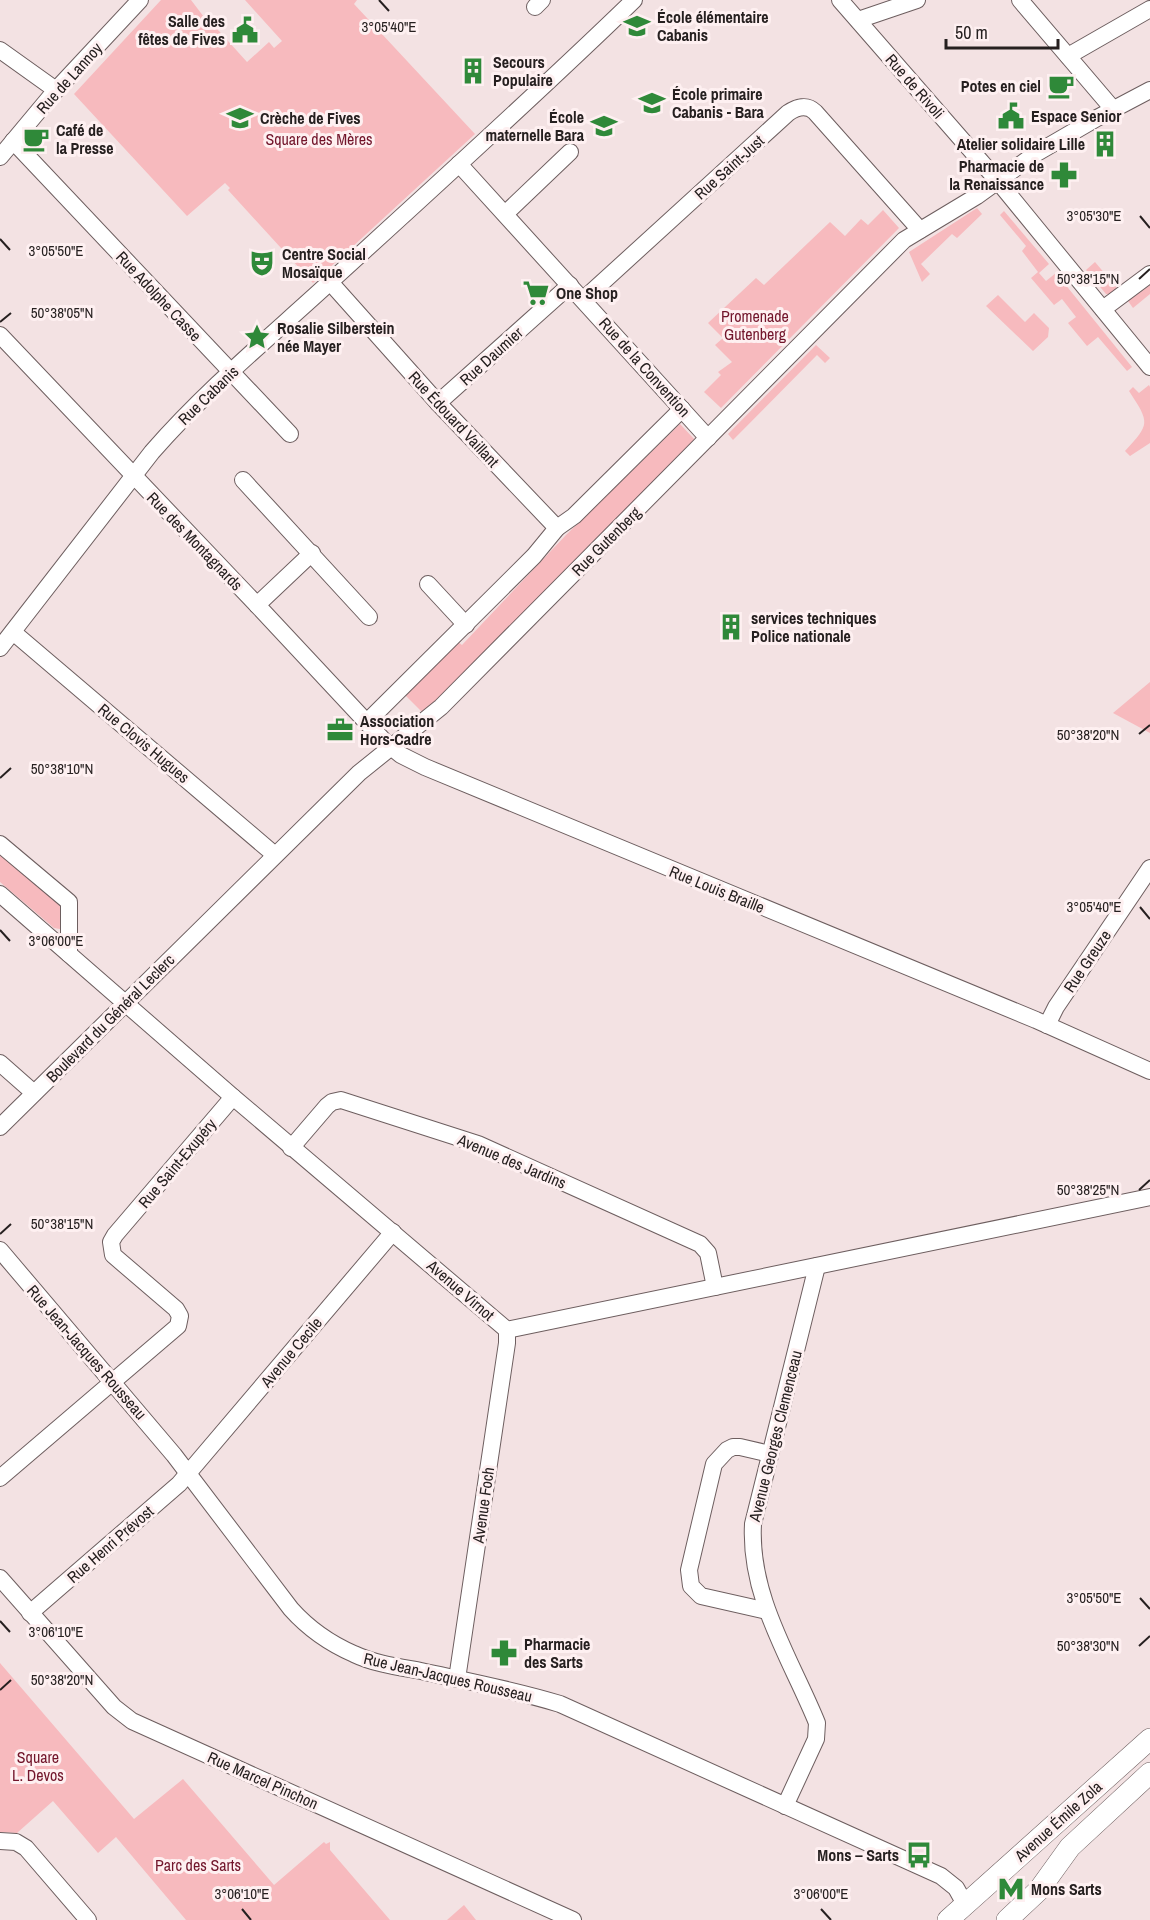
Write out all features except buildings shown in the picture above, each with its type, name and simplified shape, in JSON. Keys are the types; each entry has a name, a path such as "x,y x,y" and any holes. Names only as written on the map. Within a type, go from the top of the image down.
{"main road":[{"name":"Avenue Émile Zola","path":"948,1920 966,1915 1150,1738"},
{"name":"Avenue Émile Zola","path":"1007,1920 1039,1890 1070,1847 1150,1773"}],"street":[{"name":"Rue Cabanis","path":"0,648 152,452 176,426 564,68 634,0"},
{"name":"Rue de Rivoli","path":"840,0 998,180 1150,366"},
{"path":"858,20 917,0"},
{"path":"1020,0 1113,109"},
{"name":"Rue de Lannoy","path":"0,157 134,2"},
{"path":"1068,56 1150,9"},
{"path":"0,50 56,90"},
{"name":"Rue Gutenberg","path":"220,909 359,773 441,707 897,247 920,230 977,196 1035,154 1150,90"},
{"name":"Rue Saint-Just","path":"584,299 788,113 801,107 807,106 815,112 920,230"},
{"name":"Rue Adolphe Casse","path":"13,141 290,434"},
{"path":"505,214 570,152"},
{"name":"Rue de la Convention","path":"459,164 708,438"},
{"path":"1103,309 1150,274"},
{"name":"Rue Édouard Vaillant","path":"330,282 438,403 556,528"},
{"name":"Rue Daumier","path":"438,403 570,285"},
{"name":"Rue des Montagnards","path":"0,335 390,747"},
{"path":"368,722 534,556 556,528 574,516 682,409"},
{"path":"243,480 369,617"},
{"path":"257,605 312,553"},
{"path":"428,584 466,625"},
{"name":"Rue Clovis Hugues","path":"12,632 275,855"},
{"name":"Rue Louis Braille","path":"390,747 425,767 1047,1025 1150,1071"},
{"path":"0,844 69,902 69,954"},
{"name":"Rue Greuze","path":"1047,1025 1056,1007 1150,868"},
{"name":"Avenue Virnot","path":"0,894 291,1148 507,1330 1150,1197"},
{"name":"Boulevard du Général Leclerc","path":"0,1127 220,909"},
{"path":"0,1064 34,1093"},
{"name":"Rue Saint-Exupéry","path":"113,1382 176,1329 180,1320 178,1312 172,1305 113,1255 111,1242 233,1097"},
{"name":"Avenue des Jardins","path":"291,1148 327,1106 341,1100 457,1136 700,1244 708,1253 715,1287"},
{"name":"Avenue Cecile","path":"189,1473 393,1232"},
{"name":"Rue Jean-Jacques Rousseau","path":"3,1254 189,1473 285,1602 317,1632 364,1658 560,1704 941,1876 956,1888 966,1915"},
{"name":"Avenue Georges Clemenceau","path":"785,1806 813,1745 817,1723 767,1611 756,1566 752,1537 753,1524 817,1266"},
{"name":"Avenue Foch","path":"457,1679 507,1330"},
{"path":"2,1472 113,1382"},
{"path":"767,1611 701,1596 691,1586 689,1570 714,1464 727,1450 733,1448 740,1447 770,1454"},
{"name":"Rue Henri Prévost","path":"30,1613 189,1473"},
{"name":"Rue Marcel Pinchon","path":"0,1578 114,1707 132,1721 573,1920"},
{"path":"0,1841 16,1842 26,1848 88,1920"}],"green space":[{"name":"Square des Mères","path":"161,0 191,0 207,21 247,62 269,42 274,48 282,41 245,0 357,0 354,4 475,134 313,283 228,190 230,188 225,183 187,216 74,94"},
{"path":"977,208 982,214 957,238 952,234 921,264 930,274 922,282 909,252"},
{"name":"Promenade Gutenberg","path":"883,210 899,228 721,408 704,392 721,375 718,372 732,362 715,345 723,338 708,323 756,278 764,285 830,222 845,236 861,219 868,225"},
{"path":"1004,211 1049,264 1039,273 1046,281 1056,273 1132,367 1127,371 1098,337 1087,346 1068,323 1076,317 1062,299 1054,305 1031,278 1038,272 1022,251 1026,246 1000,215"},
{"path":"1095,262 1117,288 1110,294 1106,294 1086,270"},
{"path":"1150,285 1150,294 1133,308 1128,301"},
{"path":"998,295 1025,322 1034,313 1049,328 1048,337 1033,351 986,306"},
{"path":"816,345 830,358 825,363 817,355 733,440 728,434"},
{"path":"1149,385 1150,443 1130,456 1125,451 1143,429 1144,417 1129,391 1133,387 1139,393"},
{"path":"680,424 695,440 425,715 405,695 458,642 462,645 566,535"},
{"path":"1150,682 1150,733 1113,713"},
{"path":"0,851 61,903 62,926 60,929 54,928 0,882"},
{"name":"Parc des Sarts","path":"0,1663 134,1819 183,1779 274,1885 324,1842 326,1844 330,1842 330,1850 390,1920 186,1920 116,1837 98,1853 53,1801 17,1833 0,1832"},
{"path":"464,1905 476,1920 447,1920"}],"place":[{"name":"École élémentaire Cabanis","path":"637,26"},
{"name":"Salle des fêtes de Fives","path":"245,30"},
{"name":"Secours Populaire","path":"473,71"},
{"name":"Potes en ciel","path":"1061,86"},
{"name":"École primaire Cabanis - Bara","path":"652,103"},
{"name":"Espace Senior","path":"1011,116"},
{"name":"Crèche de Fives","path":"240,118"},
{"name":"École maternelle Bara","path":"604,126"},
{"name":"Café de la Presse","path":"36,139"},
{"name":"Atelier solidaire Lille","path":"1105,144"},
{"name":"Pharmacie de la Renaissance","path":"1064,175"},
{"name":"Centre Social Mosaïque","path":"262,263"},
{"name":"One Shop","path":"536,293"},
{"name":"Rosalie Silberstein née Mayer","path":"257,337"},
{"name":"services techniques Police nationale","path":"731,627"},
{"name":"Association Hors-Cadre","path":"340,730"},
{"name":"Pharmacie des Sarts","path":"504,1653"},
{"name":"Mons – Sarts","path":"919,1855"},
{"name":"Mons Sarts","path":"1011,1889"}],"park label":[{"name":"Square L. Devos","path":"38,1766"}]}
